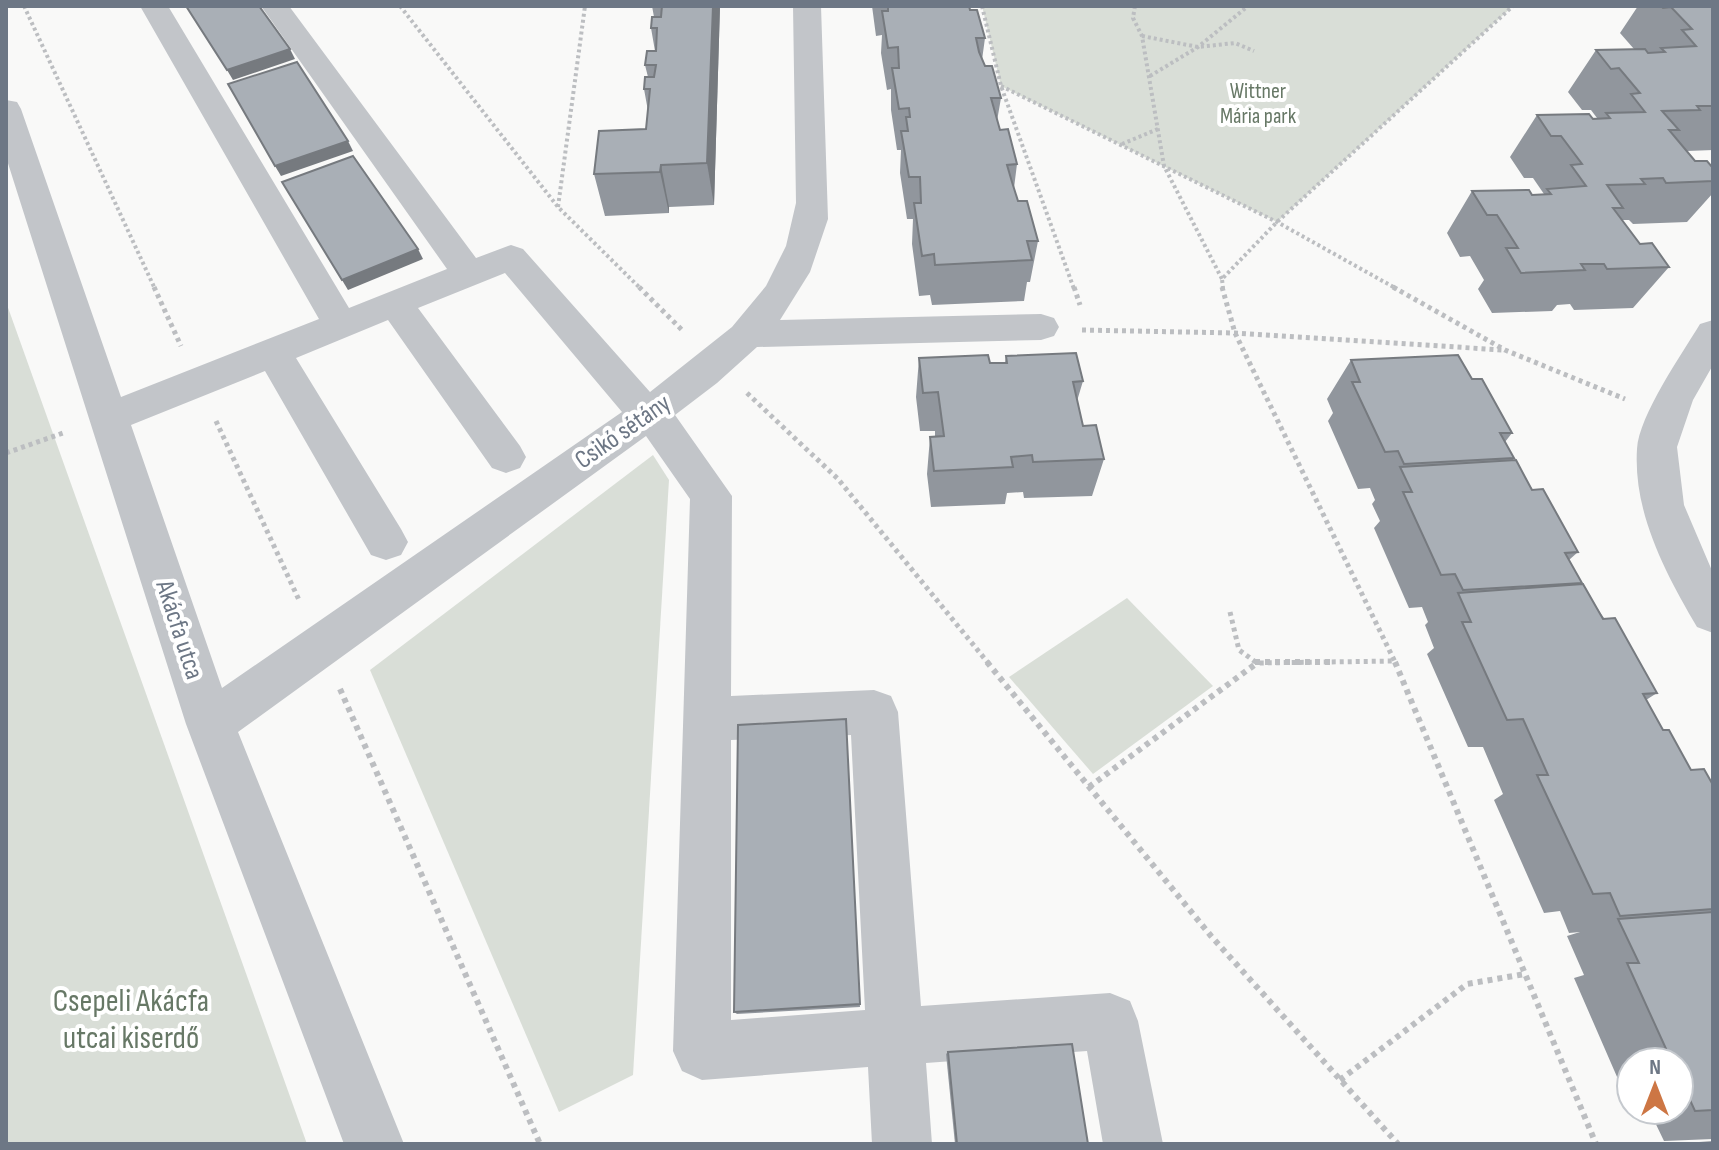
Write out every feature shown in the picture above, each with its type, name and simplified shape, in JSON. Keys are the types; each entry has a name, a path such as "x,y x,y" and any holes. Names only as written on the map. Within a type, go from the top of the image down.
{"street":[{"path":"154,6 341,325"},
{"path":"275,6 468,273"},
{"name":"Csikó sétány","path":"210,724 717,365 751,334 798,261 811,218 807,6"},
{"name":"Akácfa utca","path":"6,109 210,724 374,1144"},
{"path":"109,418 511,257 647,415 666,430 711,496 702,1051 1110,1021 1133,1144"},
{"path":"395,303 506,457"},
{"path":"751,334 1041,327"},
{"path":"1713,334 1674,399 1657,447 1663,505 1688,571 1713,613"},
{"path":"273,352 386,542"},
{"path":"707,719 874,712 902,1144"}],"path":[{"path":"24,6 321,646 540,1144"},
{"path":"400,6 558,207 717,365 838,479 1211,936 1398,1144"},
{"path":"558,207 585,6"},
{"path":"982,6 1001,86 1089,330"},
{"path":"1135,6 1132,13 1142,36 1164,166 1222,279 1223,297 1235,333 1395,661 1596,1144"},
{"path":"1150,76 1198,47 1248,6"},
{"path":"1222,279 1277,222 1513,6"},
{"path":"1142,36 1198,47 1235,43 1254,51"},
{"path":"1001,86 1277,222 1505,350 1668,416"},
{"path":"1120,144 1158,129"},
{"path":"1041,327 1235,333 1505,350"},
{"path":"6,453 109,418"},
{"path":"1230,612 1239,650 1257,663"},
{"path":"1089,787 1257,663 1395,661"},
{"path":"1340,1080 1467,984 1525,974"}],"green space":[{"name":"Wittner Mária park","path":"982,6 1513,6 1277,222 1001,86"},
{"name":"Csepeli Akácfa utcai kiserdő","path":"6,302 307,1144 6,1144"},
{"path":"653,455 669,480 633,1075 559,1112 370,670"},
{"path":"1127,598 1213,686 1093,774 1009,677"}],"building":[{"path":"186,6 259,6 290,49 227,70"},
{"path":"662,6 713,6 707,163 661,165 660,172 594,174 599,131 646,129 650,89 644,89 645,77 654,77 656,65 645,65 647,51 656,51 657,28 651,28 652,17 661,17"},
{"path":"888,6 969,6 970,10 977,10 985,38 976,38 979,52 985,66 992,66 1001,98 991,98 1000,130 1008,129 1017,164 1007,165 1018,201 1027,201 1038,241 1027,241 1032,260 935,265 934,254 922,256 914,203 921,203 920,177 909,177 901,131 908,131 906,117 910,117 909,108 899,109 892,68 899,68 898,47 888,48 882,11 888,11"},
{"path":"1661,6 1713,6 1713,106 1697,106 1700,110 1662,111 1679,130 1669,130 1695,161 1707,161 1713,168 1713,181 1666,183 1663,178 1641,179 1645,184 1607,185 1623,208 1613,208 1640,244 1652,243 1669,267 1607,269 1604,264 1581,264 1585,270 1521,273 1506,248 1518,248 1497,215 1487,215 1472,191 1529,190 1532,195 1551,194 1547,189 1586,186 1571,165 1582,164 1561,136 1551,136 1537,115 1589,114 1593,119 1610,118 1606,113 1645,112 1631,94 1640,93 1619,68 1611,69 1596,50 1645,49 1648,53 1665,52 1661,48 1696,46 1682,30 1692,29 1671,7"},
{"path":"297,62 348,141 275,166 228,84"},
{"path":"353,156 418,249 342,280 282,182"},
{"path":"1076,353 1083,381 1073,382 1083,426 1096,425 1104,459 1033,462 1032,455 1011,457 1013,467 934,471 930,437 944,436 938,392 923,393 919,358 988,355 990,363 1007,363 1006,356"},
{"path":"1458,355 1472,379 1482,379 1512,433 1500,433 1514,458 1404,464 1398,451 1385,452 1352,382 1360,382 1351,360"},
{"path":"1516,460 1532,490 1543,489 1578,552 1565,553 1582,583 1463,590 1455,574 1441,575 1403,492 1412,492 1400,467"},
{"path":"1583,584 1603,619 1615,618 1657,693 1643,694 1663,730 1669,730 1691,770 1704,769 1713,785 1713,909 1620,916 1610,893 1593,894 1537,775 1548,775 1523,719 1507,720 1462,622 1471,622 1458,593"},
{"path":"846,719 860,1004 734,1012 738,725"},
{"path":"1713,912 1713,1110 1695,1111 1695,1046 1665,1046 1627,963 1639,963 1618,919"},
{"path":"1072,1044 1088,1144 957,1144 948,1052"}]}
